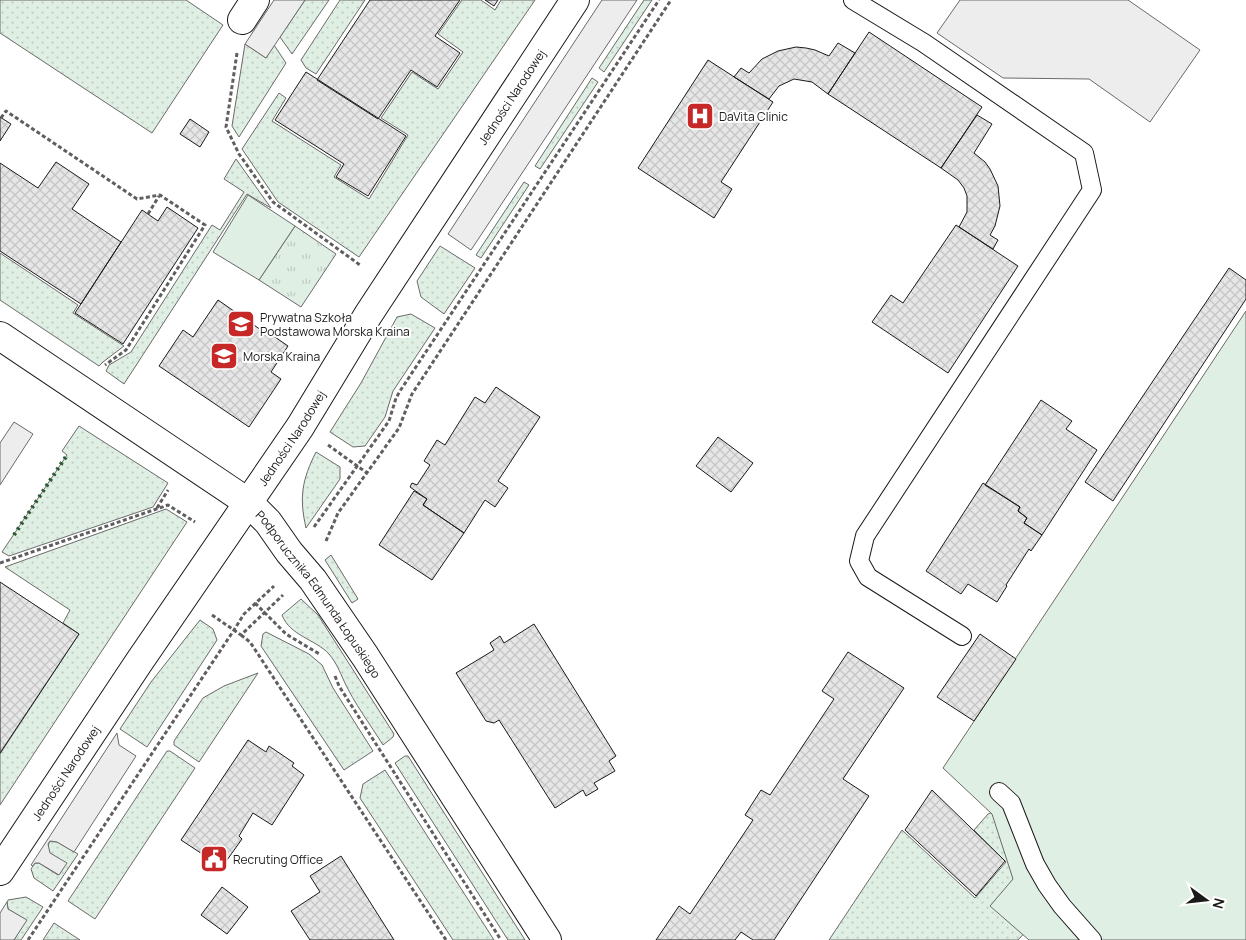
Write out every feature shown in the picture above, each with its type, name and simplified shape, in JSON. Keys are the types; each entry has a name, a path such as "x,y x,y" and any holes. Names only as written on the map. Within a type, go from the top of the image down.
{"street":[{"name":"Jedności Narodowej","path":"0,871 139,662 300,427 368,316 575,0"},
{"name":"Podporucznika Edmunda Łopuskiego","path":"0,336 249,503 277,533 313,580 365,656 547,940"}],"lane":[{"path":"852,0 924,43 1084,154 1092,190 865,536 859,561 868,577 962,636"},
{"path":"999,792 1011,802 1035,864 1047,885 1062,906 1092,940"}],"path":[{"path":"309,534 389,421 400,391 659,0"},
{"path":"330,546 325,540 338,513 398,428 412,394 671,0"},
{"path":"249,10 226,127 236,147 273,202 364,267"},
{"path":"1,118 6,111 137,200 160,196 205,225 126,350 106,363 102,368"},
{"path":"148,214 160,196"},
{"path":"323,442 367,473"},
{"path":"157,509 170,488"},
{"path":"0,563 168,505 196,522"},
{"path":"191,530 198,517"},
{"path":"28,940 244,614 274,586"},
{"path":"241,635 288,591"},
{"path":"255,604 286,634 322,655"},
{"path":"207,611 250,642 446,940"},
{"path":"333,669 339,686 502,940"}],"green space":[{"path":"0,0 186,0 223,25 152,133 0,33"},
{"path":"305,0 329,0 292,54 280,37"},
{"path":"340,0 365,0 316,74 306,68 301,60"},
{"path":"462,0 481,0 495,10 501,0 535,0 359,257 278,202 242,149 279,93 286,98 272,121 341,165 334,177 369,199 408,135 381,118 412,72 438,89 463,52 438,34"},
{"path":"644,0 652,0 604,72 599,68"},
{"path":"245,44 266,58 274,45 286,63 239,137 232,126"},
{"path":"592,78 598,82 540,169 535,166"},
{"path":"236,159 271,208 247,194 124,384 106,371 109,365 131,352 212,225 220,230 244,192 224,179"},
{"path":"524,182 529,185 481,258 476,255"},
{"path":"248,195 295,226 259,280 213,252"},
{"path":"295,226 336,254 301,307 259,280"},
{"path":"440,246 475,268 444,314 421,297 417,281"},
{"path":"0,253 78,305 73,313 124,346 99,366 0,300"},
{"path":"1246,311 1246,940 1029,940 990,906 1013,879 992,814 943,768"},
{"path":"411,314 435,328 393,391 385,417 365,446 353,447 330,432 361,383 397,317"},
{"path":"79,426 168,483 153,507 9,556 2,552 67,455 62,451"},
{"path":"316,452 340,467 340,479 306,528 302,498 303,489"},
{"path":"166,509 187,522 0,805 0,754 79,634 63,623 70,610 5,567"},
{"path":"331,555 358,599 352,603 325,560"},
{"path":"301,599 318,615 394,734 383,745 352,697 338,667 329,654 297,633 282,615"},
{"path":"200,620 213,629 217,640 147,747 120,729 151,682"},
{"path":"266,632 309,654 322,665 333,688 373,751 344,770 261,646 263,634"},
{"path":"258,673 199,762 174,745 174,741 203,698 224,686"},
{"path":"167,751 170,751 195,768 95,919 68,901"},
{"path":"408,756 525,940 508,940 395,763"},
{"path":"385,770 494,940 453,940 360,798 363,784"},
{"path":"993,812 1041,915 1018,940 829,940 902,830 975,898 1006,862 974,830 988,814"},
{"path":"50,841 57,842 78,854 53,891 34,878 31,869 35,863 39,863 58,875 47,848"},
{"path":"26,897 43,907 21,940 14,940 26,920 8,909 7,902 8,900"},
{"path":"54,923 80,940 43,940"}],"shaded area":[{"path":"274,0 305,0 266,58 245,44"},
{"path":"602,0 637,0 471,250 448,234"},
{"path":"960,0 1128,0 1200,50 1150,122 1089,79 1003,78 937,33"},
{"path":"14,422 33,434 0,485 0,443"},
{"path":"117,733 119,745 136,756 74,852 57,842 50,841 48,844 50,853 67,863 59,875 39,863 31,865"},
{"path":"7,902 8,909 27,920 14,940 0,940 0,913"}],"building":[{"path":"370,0 460,0 435,36 460,53 437,87 411,70 378,119 317,80"},
{"path":"485,0 498,0 494,6"},
{"path":"869,32 982,107 941,168 828,94"},
{"path":"838,43 855,53 828,94 812,82 794,79 779,86 769,99 734,77 741,68 749,73 762,59 778,51 796,47 815,50 829,56"},
{"path":"708,60 773,102 721,182 732,189 714,218 638,168"},
{"path":"306,72 406,136 368,196 336,177 344,164 275,120"},
{"path":"977,115 992,124 974,153 985,162 998,186 1000,206 995,226 990,235 998,240 993,249 959,227 967,212 967,196 958,180 941,168"},
{"path":"0,117 11,124 0,141"},
{"path":"190,119 209,132 200,147 180,134"},
{"path":"56,162 89,184 72,209 121,242 81,304 0,251 0,163 38,188"},
{"path":"167,207 198,228 123,344 75,313 142,210 158,221"},
{"path":"956,225 1018,266 948,373 872,322 891,295 903,303"},
{"path":"1229,268 1246,280 1246,299 1113,501 1085,482"},
{"name":"Morska Kraina","path":"218,300 271,337 272,335 288,346 271,372 281,379 249,427 159,366 183,330 193,337"},
{"path":"496,387 540,417 498,481 508,488 495,507 485,500 464,533 423,505 427,499 410,487 412,483 417,485 430,465 424,461 437,440 445,445 475,397 485,403"},
{"path":"1041,400 1072,421 1066,429 1097,450 1042,535 1024,523 1027,518 1018,511 1020,507 985,485"},
{"path":"718,437 753,463 731,492 696,466"},
{"path":"983,483 1020,507 1018,511 1027,518 1024,523 1042,535 1031,551 1029,549 997,602 968,584 961,594 926,571"},
{"path":"414,491 427,499 423,505 464,533 432,580 379,545"},
{"path":"0,582 79,634 0,753"},
{"path":"534,624 616,756 609,761 615,771 594,783 598,789 586,796 583,790 555,808 499,720 494,723 486,721 456,673 494,650 490,643 500,636 504,643"},
{"path":"980,634 1016,659 974,721 937,697"},
{"path":"848,652 904,688 843,779 869,796 774,940 753,940 741,932 735,940 656,940 679,906 690,914 753,820 745,815 761,790 770,795 834,699 822,691"},
{"path":"248,740 266,752 269,746 294,763 292,766 304,775 272,825 253,813 239,836 242,839 222,867 181,840"},
{"path":"932,790 1005,861 976,896 905,830"},
{"path":"341,856 394,940 310,940 291,911 320,892 310,876"},
{"path":"222,887 248,907 227,934 201,915"}],"hedge":[{"path":"14,535 67,455"}],"place":[{"name":"DaVita Clinic","path":"700,116"},
{"name":"Prywatna Szkoła Podstawowa Morska Kraina","path":"241,324"},
{"name":"Morska Kraina","path":"224,356"},
{"name":"Recruting Office","path":"214,859"}]}
